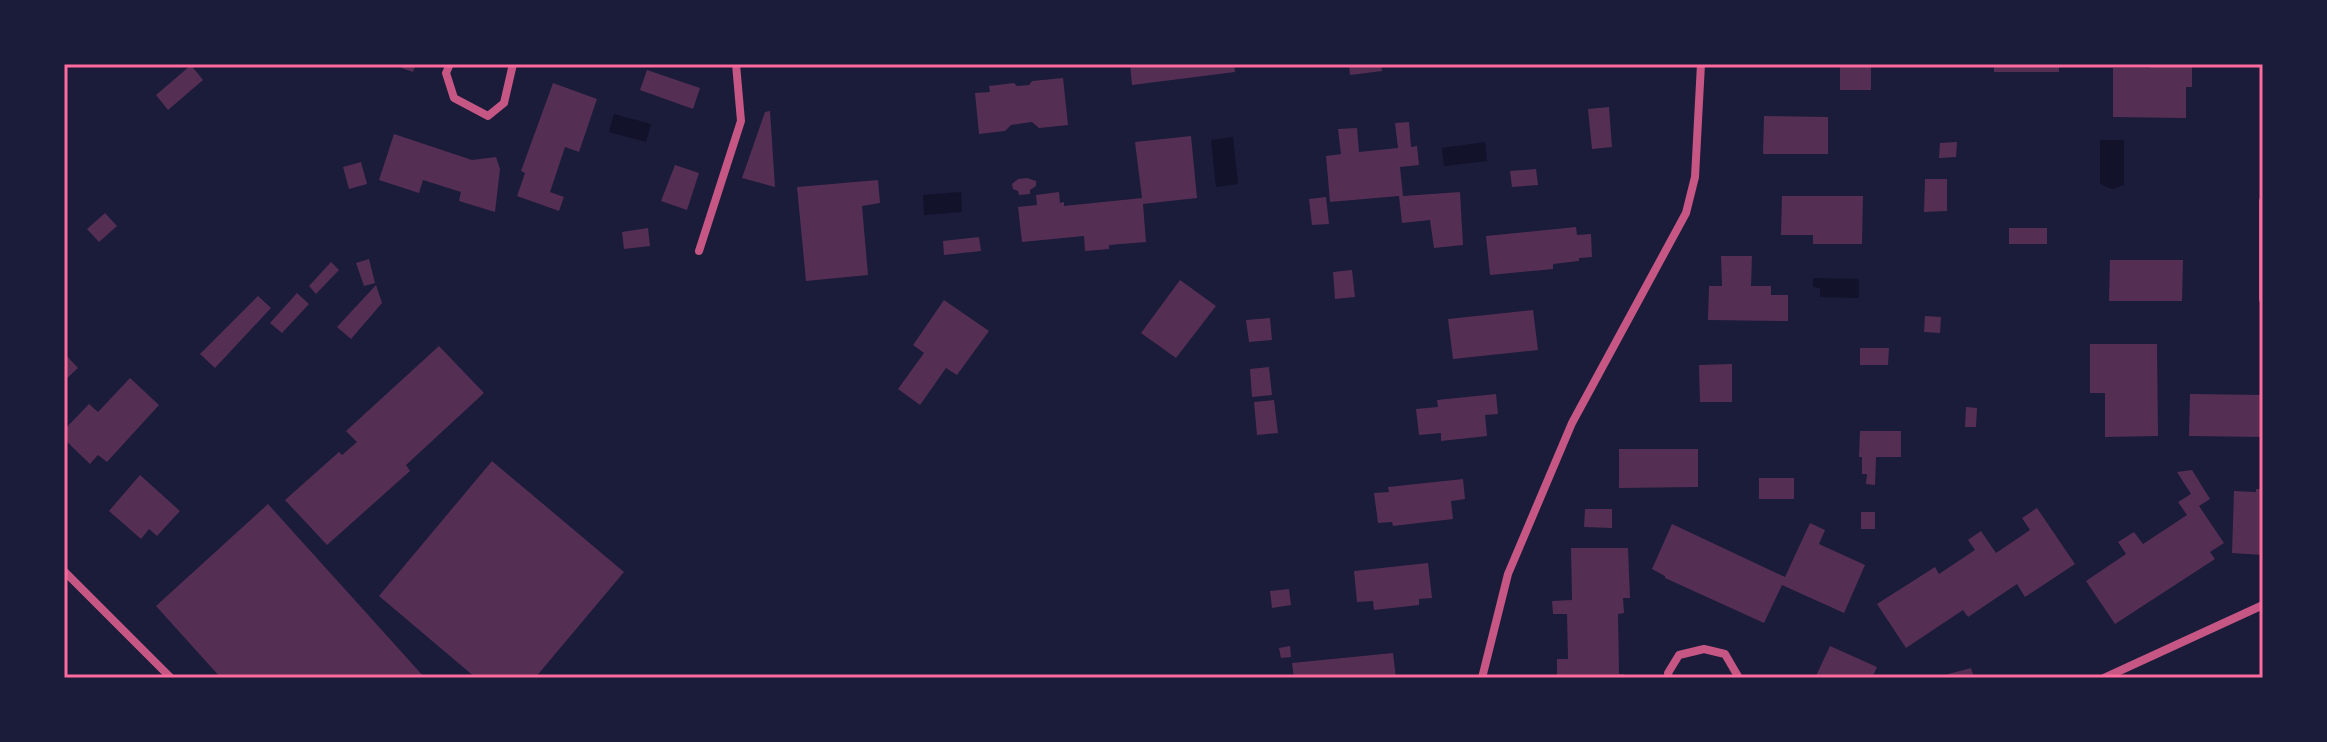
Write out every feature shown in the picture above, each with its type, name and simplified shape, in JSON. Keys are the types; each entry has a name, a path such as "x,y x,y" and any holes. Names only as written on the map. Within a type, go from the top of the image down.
{"street":[{"path":"450,64 446,73 454,98 488,116 504,103 513,64"},
{"path":"699,251 741,121 736,64"},
{"path":"1482,678 1508,574 1572,423 1686,213 1695,177 1701,64"},
{"path":"2263,201 2263,299"},
{"path":"64,571 171,678"},
{"path":"2104,678 2263,605"},
{"path":"1669,678 1668,673 1679,655 1704,649 1725,654 1739,678"}],"shaded area":[{"path":"614,114 651,124 646,142 609,132"},
{"path":"1233,137 1238,184 1216,187 1211,140"},
{"path":"2100,140 2124,140 2124,185 2112,189 2100,184"},
{"path":"1485,142 1487,161 1444,166 1442,148"},
{"path":"961,192 962,212 924,215 923,195"},
{"path":"1813,278 1859,279 1859,298 1820,297 1820,288 1813,287"}],"building":[{"path":"390,64 416,64 413,72"},
{"path":"1130,64 1234,64 1235,72 1132,85"},
{"path":"1349,64 1381,64 1382,71 1350,75"},
{"path":"1840,64 1871,64 1871,90 1840,90"},
{"path":"1994,64 2059,64 2059,72 1994,72"},
{"path":"2150,64 2192,64 2192,87 2186,87 2186,118 2113,117 2113,68 2150,68"},
{"path":"191,65 203,80 168,110 156,95"},
{"path":"647,70 700,88 693,109 640,90"},
{"path":"1063,78 1068,125 1039,128 1032,122 1011,125 1005,131 979,134 975,93 990,92 989,86 1029,85 1032,81"},
{"path":"553,83 597,99 579,152 565,147 550,192 564,197 559,211 517,196 525,173 521,171"},
{"path":"1609,107 1612,147 1592,149 1588,109"},
{"path":"770,111 775,187 742,178 765,112"},
{"path":"1764,116 1828,117 1828,154 1763,154"},
{"path":"1409,122 1411,147 1417,146 1419,165 1400,167 1403,196 1460,192 1463,245 1434,248 1430,220 1402,223 1399,196 1330,202 1326,156 1341,154 1338,129 1357,128 1359,152 1398,148 1395,123"},
{"path":"394,134 472,160 496,157 500,169 495,212 459,201 461,192 423,180 419,193 379,180"},
{"path":"1191,136 1197,198 1143,204 1146,242 1109,245 1109,249 1085,251 1084,236 1022,242 1018,207 1037,205 1036,195 1059,192 1060,203 1064,202 1064,206 1142,198 1135,142"},
{"path":"1957,142 1956,157 1939,158 1940,143"},
{"path":"361,162 367,184 349,189 343,167"},
{"path":"675,165 699,173 687,210 661,201"},
{"path":"1536,169 1538,185 1512,187 1510,171"},
{"path":"1018,179 1036,181 1036,186 1030,194 1019,195 1012,184"},
{"path":"1925,179 1947,179 1947,211 1924,212"},
{"path":"878,180 880,203 862,206 868,275 806,281 797,187"},
{"path":"1782,196 1863,196 1862,244 1813,244 1813,235 1781,235"},
{"path":"1326,197 1329,224 1312,225 1309,199"},
{"path":"105,213 117,226 99,242 87,229"},
{"path":"1576,227 1577,235 1591,234 1592,257 1553,264 1553,269 1490,275 1486,236"},
{"path":"648,228 650,246 624,249 622,232"},
{"path":"2009,228 2047,228 2047,244 2009,244"},
{"path":"979,237 981,251 944,255 943,241"},
{"path":"1721,256 1752,256 1751,286 1771,286 1771,295 1788,295 1788,321 1708,320 1709,286 1722,286"},
{"path":"369,259 375,283 364,286 356,263"},
{"path":"2110,260 2183,260 2182,301 2109,301"},
{"path":"331,262 339,270 316,294 309,286"},
{"path":"1352,270 1355,297 1335,299 1333,272"},
{"path":"1180,280 1216,306 1176,358 1141,333"},
{"path":"376,285 382,303 351,339 337,327"},
{"path":"297,293 309,304 282,333 270,323"},
{"path":"258,296 271,308 215,368 200,354"},
{"path":"944,300 989,331 957,375 946,368 920,405 898,389 924,353 913,345"},
{"path":"1533,310 1538,350 1453,359 1448,319"},
{"path":"1925,316 1941,317 1940,333 1924,332"},
{"path":"1270,318 1272,340 1249,342 1246,320"},
{"path":"2090,344 2157,344 2158,436 2105,437 2105,393 2090,393"},
{"path":"439,346 484,393 406,465 410,471 327,545 285,500 339,452 342,455 357,442 346,431"},
{"path":"1860,348 1889,348 1888,365 1860,365"},
{"path":"64,353 78,368 64,381"},
{"path":"1732,364 1732,402 1700,402 1699,365"},
{"path":"1269,367 1272,395 1252,397 1250,369"},
{"path":"130,378 159,405 107,462 98,455 90,464 64,439 64,430 89,404 98,412"},
{"path":"1496,394 1498,414 1485,415 1487,436 1441,441 1441,433 1419,435 1416,409 1438,407 1437,400"},
{"path":"2190,394 2263,395 2263,437 2189,436"},
{"path":"1274,400 1278,433 1257,435 1254,402"},
{"path":"1966,407 1977,408 1976,427 1965,427"},
{"path":"1860,431 1901,431 1901,457 1876,457 1875,485 1866,484 1867,474 1862,474"},
{"path":"1619,449 1698,449 1698,487 1619,488"},
{"path":"492,461 624,572 535,678 476,678 379,596"},
{"path":"2192,470 2210,499 2199,506 2224,543 2210,552 2215,559 2115,624 2086,581 2126,554 2118,542 2134,532 2143,544 2187,515 2178,502 2191,494 2177,472"},
{"path":"140,475 180,511 157,536 149,529 141,539 109,511"},
{"path":"1759,478 1794,478 1794,499 1759,499"},
{"path":"1463,479 1465,499 1451,501 1453,519 1393,526 1392,522 1378,523 1374,493 1389,492 1388,487"},
{"path":"2256,489 2263,489 2263,555 2232,553 2234,491 2256,492"},
{"path":"268,504 425,678 221,678 156,606"},
{"path":"2037,508 2075,564 2025,597 2017,584 1968,617 1963,610 1906,648 1877,604 1935,567 1939,574 1975,550 1968,540 1981,531 1996,553 2030,530 2022,518"},
{"path":"1585,509 1612,509 1612,528 1584,527"},
{"path":"1861,512 1875,512 1875,529 1861,529"},
{"path":"1810,523 1825,530 1819,544 1865,565 1844,613 1782,585 1764,623 1665,578 1652,569 1672,524 1785,577"},
{"path":"1571,548 1628,548 1630,598 1623,598 1624,613 1618,614 1619,674 1624,674 1624,678 1557,675 1557,659 1568,659 1567,614 1553,614 1552,601 1572,600"},
{"path":"1428,563 1432,598 1419,599 1419,605 1374,610 1373,601 1357,602 1354,571"},
{"path":"1289,589 1291,605 1272,608 1270,591"},
{"path":"1290,646 1291,657 1281,658 1279,648"},
{"path":"1830,646 1877,667 1872,678 1815,678"},
{"path":"1393,653 1396,678 1294,678 1292,663"},
{"path":"1971,668 1974,678 1937,678 1937,677"}]}
